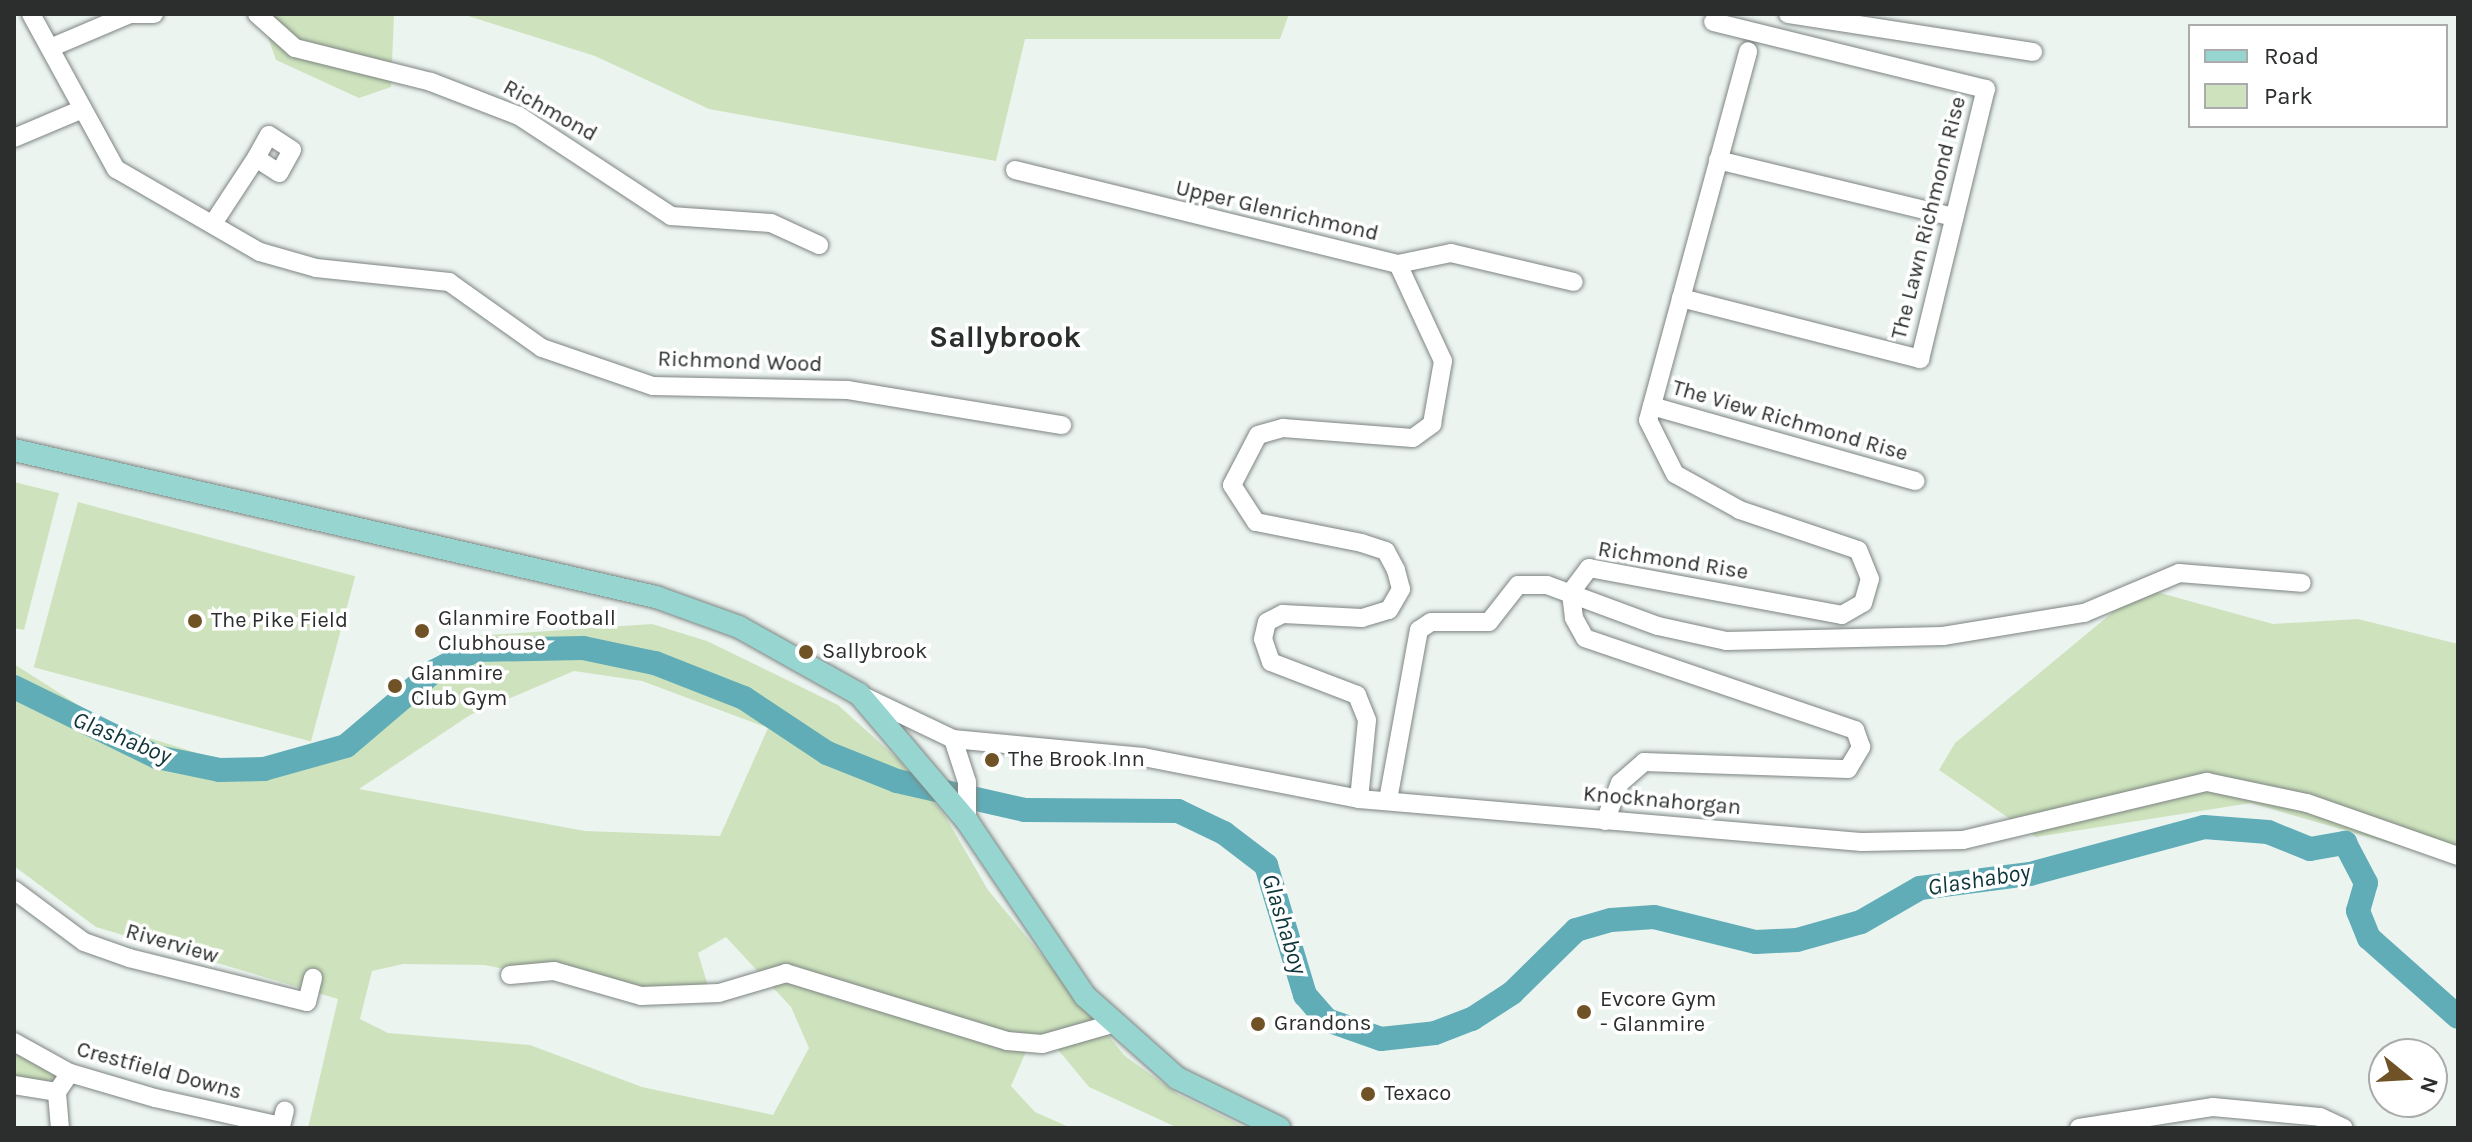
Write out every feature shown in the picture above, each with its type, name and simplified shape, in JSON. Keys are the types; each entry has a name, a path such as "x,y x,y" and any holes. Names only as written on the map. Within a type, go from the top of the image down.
{"main road":[{"path":"14,450 656,597 739,627 859,694 967,821 1085,996 1177,1078 1279,1128"}],"street":[{"name":"Richmond Wood","path":"31,14 78,111 116,169 137,186 214,222 260,252 316,268 449,282 542,348 653,386 848,390 1062,425"},
{"path":"50,48 130,14 154,14"},
{"name":"Richmond","path":"257,14 295,48 431,82 519,116 671,216 771,223 819,245"},
{"path":"1788,14 2033,52"},
{"name":"The Lawn Richmond Rise","path":"1681,298 1920,359 1986,89 1713,22"},
{"path":"1652,406 1748,51"},
{"path":"14,138 78,111"},
{"path":"214,222 256,158"},
{"path":"1718,160 1954,217"},
{"name":"Upper Glenrichmond","path":"1015,170 1398,264 1451,253 1574,282"},
{"path":"1359,799 1367,720 1357,695 1271,662 1263,639 1267,622 1283,614 1362,618 1389,610 1401,589 1396,570 1386,551 1362,543 1256,522 1232,485 1258,435 1283,428 1413,438 1432,424 1443,361 1398,264"},
{"name":"The View Richmond Rise","path":"1652,406 1916,481"},
{"name":"Richmond Rise","path":"1571,592 1589,568 1842,615 1863,603 1870,579 1858,550 1740,510 1675,474 1648,420 1652,406"},
{"path":"1388,800 1419,630 1431,622 1489,622 1518,585 1571,592 1658,626 1726,641 1943,636 2084,613 2179,573 2302,583"},
{"path":"1571,592 1585,638 1861,737 1858,760 1848,769 1644,762 1620,783 1605,821"},
{"name":"Knocknahorgan","path":"859,694 953,739 1143,757 1359,799 1862,842 1963,840 2207,782 2307,803 2458,856"},
{"path":"953,739 967,782 967,821"},
{"name":"Riverview","path":"14,890 84,942 129,958 307,1002 313,978"},
{"path":"510,975 554,971 641,996 719,993 786,973 1007,1041 1042,1044 1115,1023"},
{"name":"Crestfield Downs","path":"14,1042 70,1073 281,1126 285,1110"},
{"path":"60,1128 57,1092 70,1073"},
{"path":"14,1085 57,1092"},
{"path":"2079,1128 2213,1107 2320,1117 2344,1128"}],"green space":[{"path":"260,14 394,14 391,87 359,98 276,60"},
{"path":"462,14 1289,14 1280,39 1025,39 996,161 709,109 595,56"},
{"path":"14,482 59,493 24,630 14,628"},
{"name":"The Pike Field","path":"78,502 355,576 311,741 34,667"},
{"path":"2142,588 2273,624 2358,619 2458,644 2458,863 2251,803 2036,837 1939,770 1955,743"},
{"path":"652,624 707,641 838,705 899,760 945,816 988,890 1125,1056 1179,1095 1246,1128 1178,1128 1089,1087 1055,1046 1031,1040 1011,1086 1035,1112 1071,1128 308,1128 338,999 96,927 14,866 14,664 111,726 229,763 324,747 473,636","holes":["574,671 642,681 768,728 720,836 585,831 359,789 470,715","726,937 791,1007 809,1048 773,1115 642,1087 530,1045 388,1033 360,1019 372,971 403,964 484,965 681,1003 708,986 698,953"]},
{"path":"14,1033 70,1073 57,1092 14,1084"}],"waterway":[{"name":"Glashaboy","path":"14,687 157,757 220,770 264,769 346,746 433,672 476,650 583,648 655,663 744,698 827,753 897,781 1025,810 1178,811 1224,833 1266,865 1305,995 1327,1020 1381,1039 1435,1033 1472,1019 1512,993 1576,930 1611,920 1654,917 1756,942 1797,940 1861,922 1920,888 2030,874 2204,827 2268,832 2310,849 2345,843 2366,883 2358,911 2369,938 2458,1017"}],"place":[{"name":"The Pike Field","path":"195,621"},
{"name":"Glanmire Football Clubhouse","path":"422,631"},
{"name":"Sallybrook","path":"806,652"},
{"name":"Glanmire Club Gym","path":"395,686"},
{"name":"The Brook Inn","path":"992,760"},
{"name":"Evcore Gym - Glanmire","path":"1584,1012"},
{"name":"Grandons","path":"1258,1024"},
{"name":"Texaco","path":"1368,1094"}],"district":[{"name":"Sallybrook","path":"1005,337"}]}
